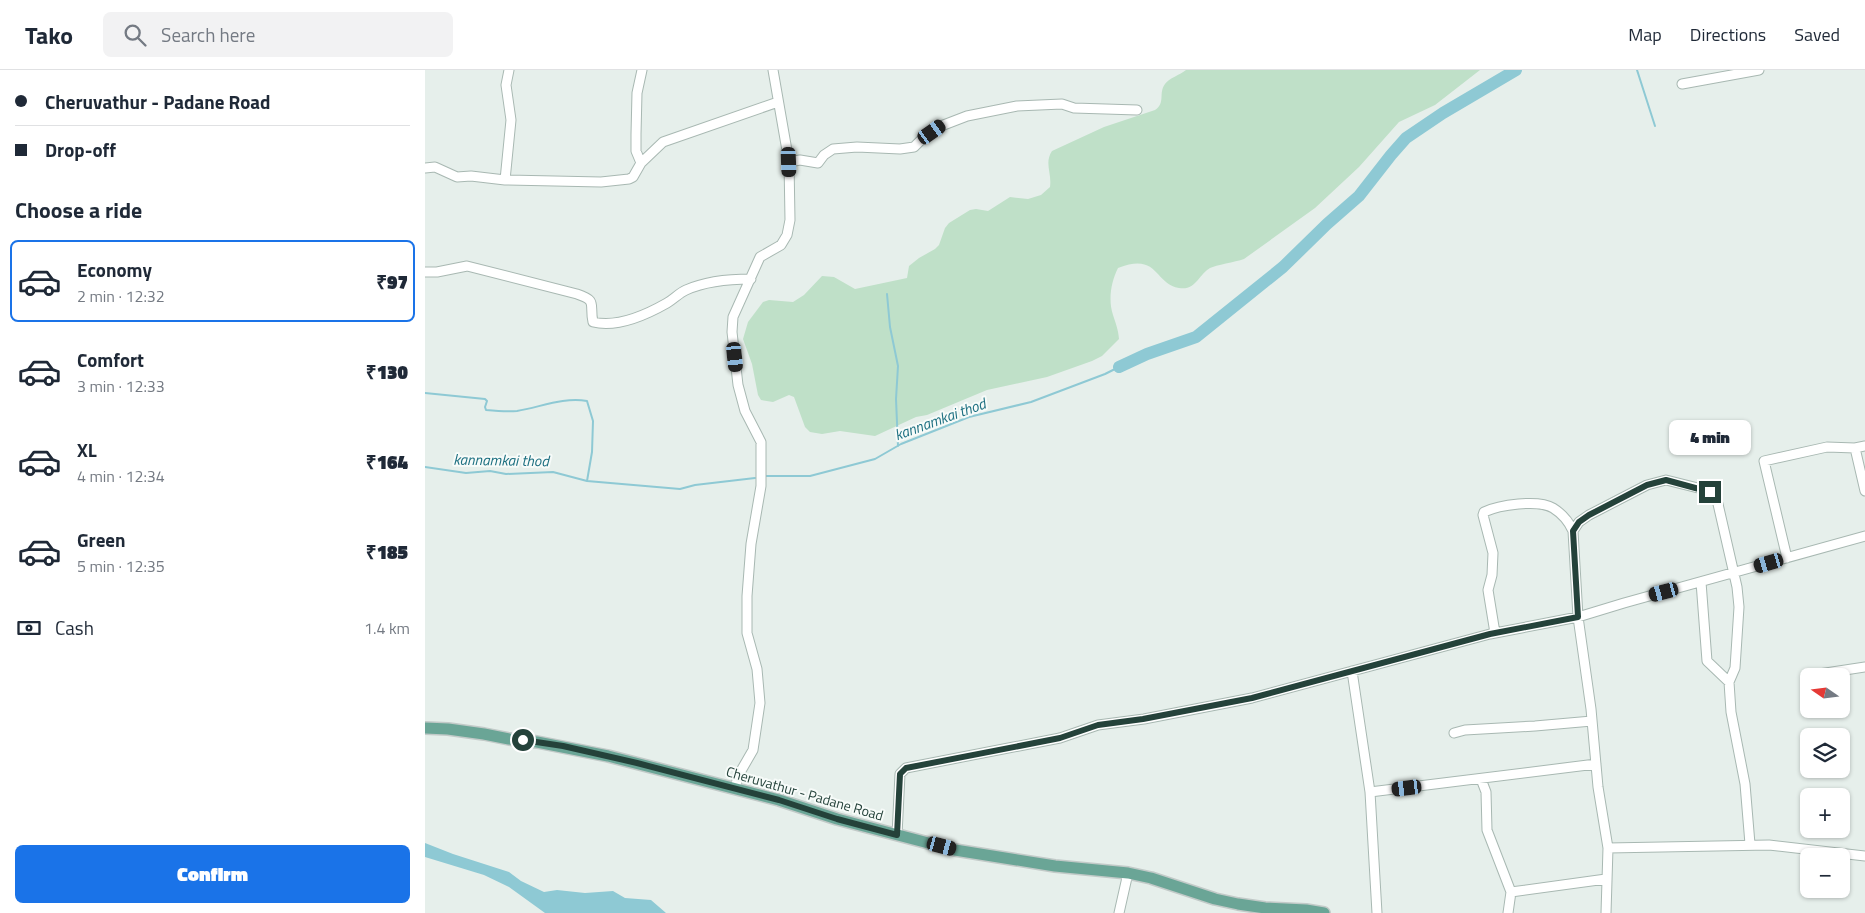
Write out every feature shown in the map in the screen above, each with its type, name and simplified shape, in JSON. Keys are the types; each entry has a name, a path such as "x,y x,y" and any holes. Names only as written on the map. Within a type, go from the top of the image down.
{"main road":[{"name":"Cheruvathur - Padane Road","path":"425,728 484,734 563,746 634,762 779,800 837,819 955,850 1055,866 1128,873 1238,904 1324,913"}],"street":[{"path":"505,180 511,120 506,85 509,70"},
{"path":"641,163 636,151 635,134 637,93 642,70"},
{"path":"735,788 738,776 753,750 760,703 757,669 747,632 747,614 751,544 761,486 761,442 745,411 738,385 732,332 733,317 760,257 781,245 787,235 790,220 789,162 773,70"},
{"path":"1682,84 1759,70"},
{"path":"425,170 435,167 457,177 471,176 505,180 601,182 629,179 633,177 641,163 663,142 778,102"},
{"path":"789,162 801,160 818,163 824,155 833,149 847,147 887,150 914,147 941,126 967,116 1017,106 1062,104 1074,108 1137,110"},
{"path":"425,272 437,272 467,266 577,294 591,301 593,322 598,324 629,320 651,312 687,290 706,283 751,279"},
{"path":"1787,558 1764,461 1827,447 1855,448 1865,446"},
{"path":"1855,448 1865,491"},
{"path":"1573,531 1579,522 1589,515 1654,483 1666,480 1715,495 1737,586 1739,620 1735,668 1729,682 1731,712 1745,784 1750,844"},
{"path":"1495,633 1488,590 1492,575 1493,553 1483,515 1492,508 1511,505 1543,505 1552,507 1570,523 1573,531 1578,617 1608,848 1606,913"},
{"path":"897,835 900,774 906,768 1060,738 1098,725 1226,704 1495,633 1578,617 1624,602 1865,536"},
{"path":"1701,582 1707,660 1729,682"},
{"path":"1850,669 1865,667"},
{"path":"1353,671 1370,792 1377,913"},
{"path":"1454,733 1465,730 1592,721"},
{"path":"1370,792 1596,764"},
{"path":"1481,779 1486,792 1487,830 1511,892 1508,913"},
{"path":"1608,848 1722,847 1750,844 1865,856"},
{"path":"1119,913 1128,873"},
{"path":"1511,892 1606,878"}],"green space":[{"path":"1186,70 1480,70 1435,105 1399,122 1359,167 1315,208 1244,259 1210,268 1193,285 1185,288 1171,285 1149,266 1131,264 1118,268 1112,285 1111,309 1119,339 1102,356 1092,361 1047,377 987,390 927,415 916,417 875,436 840,431 822,434 810,432 805,427 794,397 789,395 773,402 761,400 758,395 752,364 743,339 748,322 763,302 769,300 793,302 804,295 822,276 834,277 855,289 907,278 909,266 939,245 945,228 949,223 970,210 988,211 1010,197 1028,199 1041,195 1050,187 1048,164 1052,151 1104,127 1155,110 1160,104 1165,84"}],"water":[{"path":"425,843 509,872 521,881 544,892 557,890 585,893 613,891 625,898 651,900 666,913 545,913 509,887 484,875 425,857"}],"waterway":[{"path":"1119,367 1147,354 1196,337 1283,267 1359,196 1406,138 1443,113 1516,70"},
{"path":"1637,70 1655,126"},
{"path":"887,294 890,327 898,366 896,399 898,446"},
{"name":"kannamkai thod","path":"766,476 810,476 875,459 901,444 969,417 1031,402 1119,367"},
{"path":"425,393 485,399 487,401 486,410 501,411 517,411 569,400 587,401 593,421 592,452 587,481"},
{"name":"kannamkai thod","path":"425,467 466,473 490,471 506,474 553,472 587,481 680,489 695,485 755,478"}],"route":[{"path":"523,740 563,746 637,763 688,778 713,782 897,835 900,774 906,768 947,758 1060,738 1098,725 1217,706 1408,658 1447,645 1490,634 1578,617 1573,531 1579,522 1647,485 1661,481 1666,480 1710,492"}]}
